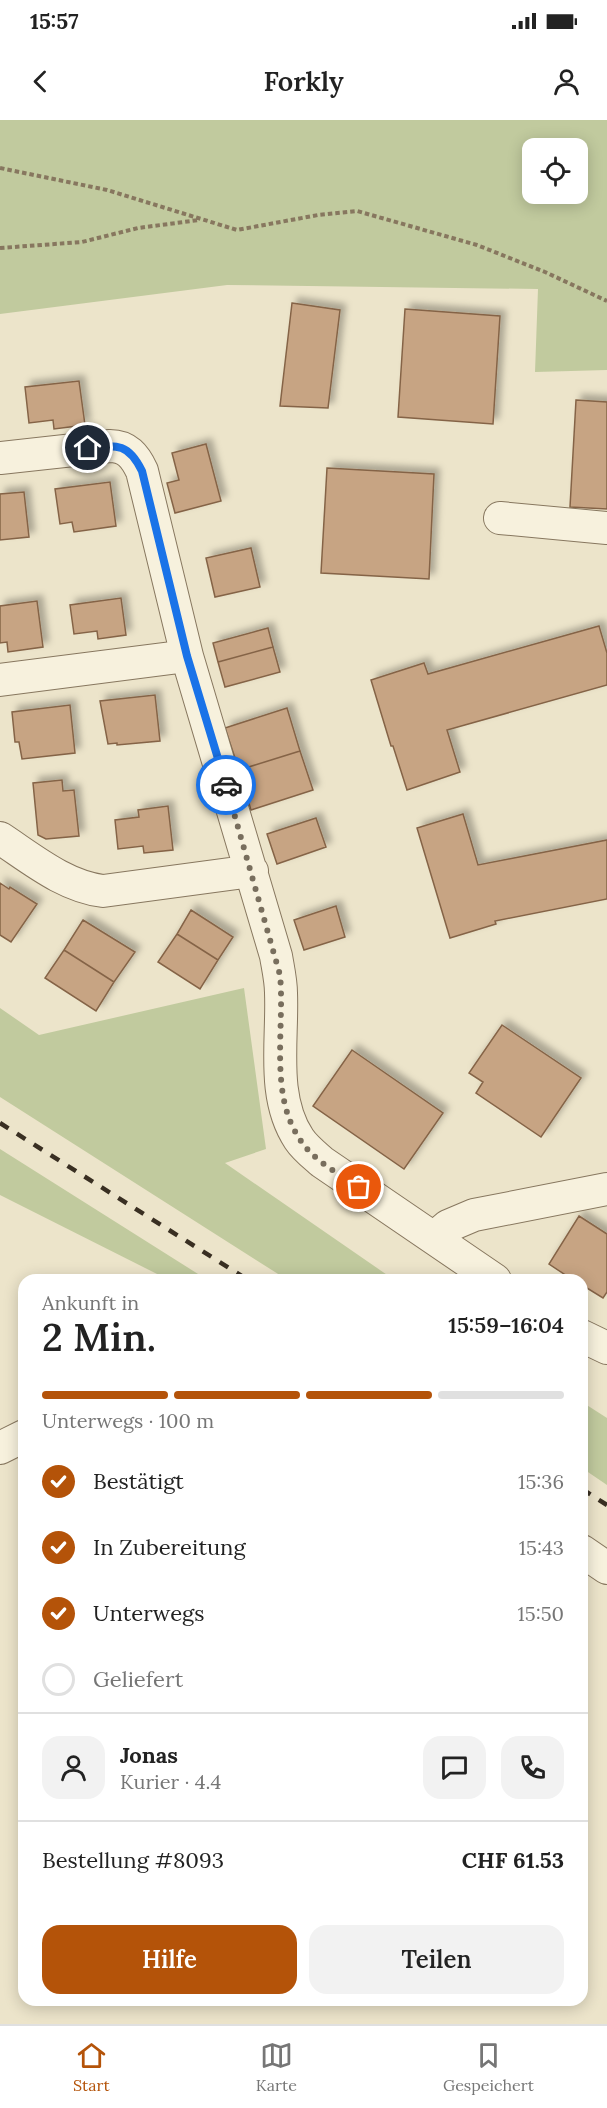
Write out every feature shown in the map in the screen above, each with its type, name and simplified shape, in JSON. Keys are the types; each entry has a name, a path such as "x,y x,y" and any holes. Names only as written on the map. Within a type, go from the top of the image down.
{"street":[{"path":"0,458 110,446 123,448 133,456 142,471 187,656 252,871 280,975 281,1084 286,1110 292,1125 299,1139 322,1162 486,1274"},
{"path":"500,518 607,528"},
{"path":"0,680 187,656"},
{"path":"0,838 73,884 87,889 103,891 252,871"},
{"path":"434,1238 448,1226 474,1215 607,1189"},
{"path":"588,1339 607,1348"},
{"path":"0,1448 18,1439"},
{"path":"588,1555 607,1568"}],"path":[{"path":"0,168 107,190 237,230 306,217 357,211 477,245 545,272 607,301"},
{"path":"0,248 82,242 138,228 203,219"}],"green space":[{"path":"0,120 607,120 607,370 535,372 538,289 227,285 0,314"},
{"path":"244,988 266,1149 225,1163 386,1274 278,1274 0,1097 0,1008 39,1035"},
{"path":"0,1149 198,1274 157,1274 0,1195"},
{"path":"588,1406 607,1418 607,1485 588,1472"}],"building":[{"path":"292,303 340,310 328,408 280,406"},
{"path":"405,309 500,316 493,424 398,417"},
{"path":"79,381 85,425 54,429 53,420 29,423 25,387"},
{"path":"576,400 607,402 607,509 570,507"},
{"path":"206,444 221,501 175,513 167,483 179,480 172,453"},
{"path":"327,468 434,474 429,579 321,573"},
{"path":"110,482 116,526 74,532 72,522 60,524 55,489"},
{"path":"24,492 29,537 0,540 0,494"},
{"path":"251,548 260,587 215,597 206,558"},
{"path":"121,598 126,635 98,639 97,631 74,634 70,605"},
{"path":"37,601 43,647 8,652 7,642 0,643 0,606"},
{"path":"599,626 607,653 607,685 447,730 460,772 407,790 371,680 424,663 428,674"},
{"path":"268,628 273,647 218,662 213,643"},
{"path":"273,647 280,672 225,687 218,662"},
{"path":"155,695 160,741 108,744 100,701"},
{"path":"70,705 75,753 22,759 19,742 15,742 12,712"},
{"path":"287,708 300,751 239,770 225,728"},
{"path":"300,751 313,790 251,810 239,770"},
{"path":"62,780 63,791 74,790 79,836 46,839 38,835 33,783"},
{"path":"168,806 173,850 144,853 143,846 118,849 115,820 139,817 138,810"},
{"path":"463,814 478,865 607,840 607,899 495,921 496,924 450,938 417,828"},
{"path":"316,818 326,847 277,864 267,834"},
{"path":"0,883 37,904 11,942 0,935"},
{"path":"336,906 345,937 304,950 294,920"},
{"path":"191,910 233,937 218,960 177,934"},
{"path":"83,920 135,952 114,982 64,950"},
{"path":"177,934 218,960 200,989 158,962"},
{"path":"64,950 114,982 96,1011 45,978"},
{"path":"502,1025 581,1078 541,1137 476,1093 483,1082 469,1073"},
{"path":"352,1050 443,1113 404,1169 313,1106"},
{"path":"579,1216 607,1234 607,1292 603,1298 588,1289 588,1274 564,1274 549,1264"}],"railway":[{"path":"0,1123 239,1274"},
{"path":"588,1493 607,1505"}],"way so far":[{"path":"226,785 280,975 281,1084 286,1110 299,1139 308,1149 322,1162 359,1187"}],"route":[{"path":"88,448 118,446 128,450 142,471 187,656 226,785"}]}
